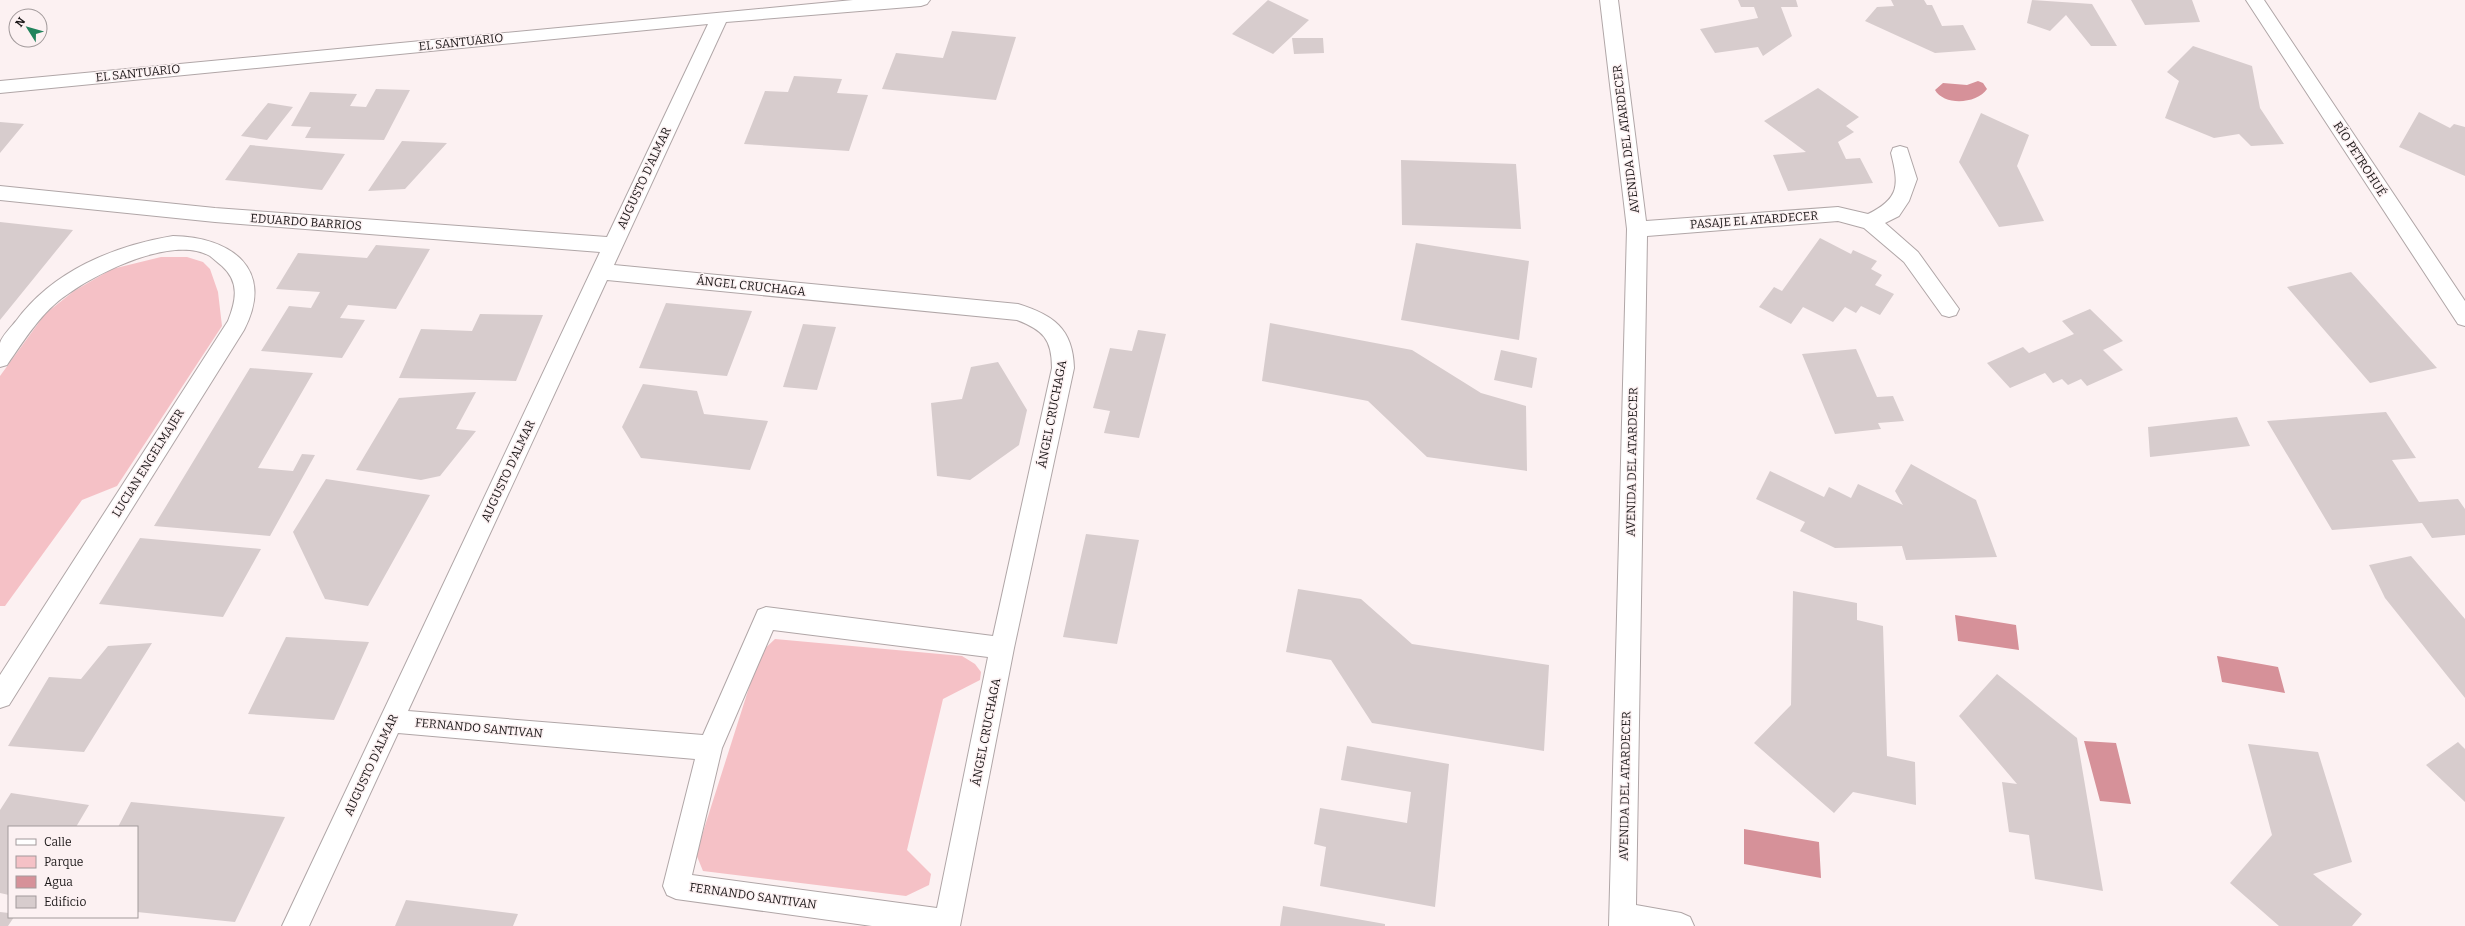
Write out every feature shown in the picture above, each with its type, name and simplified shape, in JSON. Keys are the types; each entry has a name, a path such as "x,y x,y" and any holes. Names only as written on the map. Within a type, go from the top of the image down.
{"street":[{"name":"EL SANTUARIO","path":"0,87 720,17 921,0"},
{"name":"AVENIDA DEL ATARDECER","path":"1609,0 1637,229 1622,921"},
{"name":"RÍO PETROHUÉ","path":"2255,0 2465,318"},
{"name":"AUGUSTO D'ALMAR","path":"295,926 720,17"},
{"path":"1870,222 1892,211 1899,201 1907,179 1900,153"},
{"name":"EDUARDO BARRIOS","path":"0,193 215,215 612,246"},
{"name":"PASAJE EL ATARDECER","path":"1637,229 1838,214 1870,222 1911,257 1949,309"},
{"path":"193,243 215,215"},
{"name":"LUCIAN ENGELMAJER","path":"0,359 34,312 60,289 85,273 114,260 156,246 193,243 211,248 229,259 243,276 247,292 244,307 237,324 0,697"},
{"name":"ÁNGEL CRUCHAGA","path":"601,272 1018,312 1032,317 1052,330 1061,343 1064,354 1063,368 1002,648 947,924"},
{"name":"FERNANDO SANTIVAN","path":"947,924 676,886 710,748 766,618 1002,648"},
{"name":"FERNANDO SANTIVAN","path":"392,721 710,748"},
{"path":"1622,921 1681,926"}],"green space":[{"path":"161,257 187,257 203,262 210,269 218,292 222,326 117,486 82,500 5,606 0,606 0,376 45,314 74,291 112,269"},
{"path":"775,639 962,656 975,664 981,672 980,680 943,699 907,850 931,874 929,885 906,896 703,871 696,854 760,653"}],"water":[{"path":"1978,81 1983,83 1987,89 1976,98 1969,100 1953,101 1946,99 1939,95 1935,90 1943,83 1967,85"},
{"path":"1955,615 2016,625 2019,650 1958,641"},
{"path":"2217,656 2278,667 2285,693 2222,682"},
{"path":"2084,741 2116,743 2131,804 2100,801"},
{"path":"1744,829 1819,842 1821,878 1744,864"}],"building":[{"path":"1268,0 1309,20 1273,54 1232,34"},
{"path":"1738,0 1796,0 1798,7 1781,7 1792,36 1763,56 1758,47 1715,53 1700,29 1758,18 1754,7 1741,7"},
{"path":"1891,0 1924,0 1927,5 1932,5 1942,26 1963,25 1976,50 1935,53 1865,21 1877,7 1894,6"},
{"path":"2032,0 2092,4 2117,46 2091,46 2066,15 2050,31 2027,23"},
{"path":"2131,0 2192,0 2200,22 2145,25"},
{"path":"952,31 1016,37 996,100 882,89 896,53 943,58"},
{"path":"1292,38 1323,38 1324,53 1294,54"},
{"path":"2193,46 2252,66 2260,108 2284,144 2251,146 2239,134 2214,138 2165,118 2179,81 2167,72"},
{"path":"794,76 842,79 837,93 868,95 849,151 744,144 765,91 788,92"},
{"path":"1818,88 1859,117 1846,126 1854,132 1838,142 1846,159 1860,158 1873,183 1788,191 1773,155 1806,152 1764,121"},
{"path":"376,89 410,90 384,140 305,138 311,127 291,126 310,92 357,94 350,106 366,107"},
{"path":"268,103 293,107 267,140 241,136"},
{"path":"2419,112 2450,128 2454,124 2465,127 2465,176 2399,147"},
{"path":"1981,113 2029,135 2017,166 2044,221 1999,227 1959,162"},
{"path":"0,122 24,124 0,153"},
{"path":"402,141 447,143 405,189 368,191"},
{"path":"250,145 345,154 322,190 225,180"},
{"path":"1401,160 1516,164 1521,229 1402,225"},
{"path":"0,222 73,230 0,320"},
{"path":"1820,238 1851,254 1853,250 1877,261 1871,269 1882,275 1875,285 1894,294 1880,315 1861,306 1856,313 1845,307 1833,322 1803,307 1791,324 1759,307 1774,287 1782,291"},
{"path":"1416,243 1529,261 1519,340 1401,320"},
{"path":"376,245 430,249 396,309 348,305 340,318 365,320 342,358 261,351 289,306 311,308 320,292 276,289 298,253 367,258"},
{"path":"2351,272 2437,368 2370,383 2287,287"},
{"path":"666,303 752,311 727,376 639,368"},
{"path":"2090,309 2123,341 2103,350 2123,370 2087,386 2081,379 2068,385 2062,379 2053,383 2045,373 2010,388 1987,363 2023,347 2029,353 2074,334 2062,321"},
{"path":"480,314 543,315 516,381 399,378 421,329 472,331"},
{"path":"1270,323 1412,350 1481,393 1526,406 1527,471 1427,457 1368,401 1262,381"},
{"path":"803,324 836,327 817,390 783,387"},
{"path":"1138,330 1166,334 1139,438 1104,433 1110,411 1093,408 1110,348 1132,351"},
{"path":"1856,349 1877,397 1893,396 1904,421 1878,423 1881,429 1835,434 1802,354"},
{"path":"1501,350 1537,358 1532,388 1494,380"},
{"path":"998,362 1027,410 1019,445 970,480 937,476 931,403 962,399 971,367"},
{"path":"250,368 313,373 258,468 293,471 302,454 315,455 270,536 154,526"},
{"path":"643,384 697,391 704,414 768,421 750,470 641,458 622,427"},
{"path":"476,392 456,429 476,431 440,476 421,480 356,470 399,398"},
{"path":"2386,412 2416,458 2392,460 2419,502 2458,499 2465,509 2465,535 2432,538 2422,523 2332,530 2267,421"},
{"path":"2237,417 2250,446 2150,457 2148,427"},
{"path":"1911,464 1976,500 1997,557 1906,560 1902,546 1835,548 1800,531 1805,522 1756,499 1770,471 1824,497 1829,487 1851,498 1858,484 1903,505 1895,491"},
{"path":"326,479 430,495 368,606 325,599 293,532"},
{"path":"1086,534 1139,540 1117,644 1063,637"},
{"path":"140,538 261,549 223,617 99,604"},
{"path":"2411,556 2465,619 2465,698 2385,598 2369,565"},
{"path":"1298,589 1361,599 1412,644 1549,665 1544,751 1372,723 1331,660 1286,652"},
{"path":"1793,591 1857,603 1857,620 1883,626 1887,756 1915,762 1916,805 1853,792 1834,813 1754,743 1791,705"},
{"path":"286,637 369,642 334,720 248,714"},
{"path":"152,643 84,752 8,746 49,677 81,679 108,646"},
{"path":"1997,674 2077,738 2103,891 2035,879 2029,835 2009,832 2002,782 2017,784 1959,716"},
{"path":"2458,742 2465,749 2465,802 2426,765"},
{"path":"2248,744 2318,752 2352,862 2313,874 2362,914 2352,926 2279,926 2230,883 2272,835"},
{"path":"1347,746 1449,764 1435,907 1320,886 1326,847 1314,844 1320,808 1407,823 1411,792 1341,780"},
{"path":"11,793 89,805 77,826 8,826 8,895 0,893 0,810"},
{"path":"131,802 285,817 235,922 138,912 138,826 119,826"},
{"path":"406,900 518,914 513,926 395,926"},
{"path":"1283,906 1385,924 1385,926 1280,926"},
{"path":"0,912 8,913 8,918 13,918 8,926 0,926"}]}
